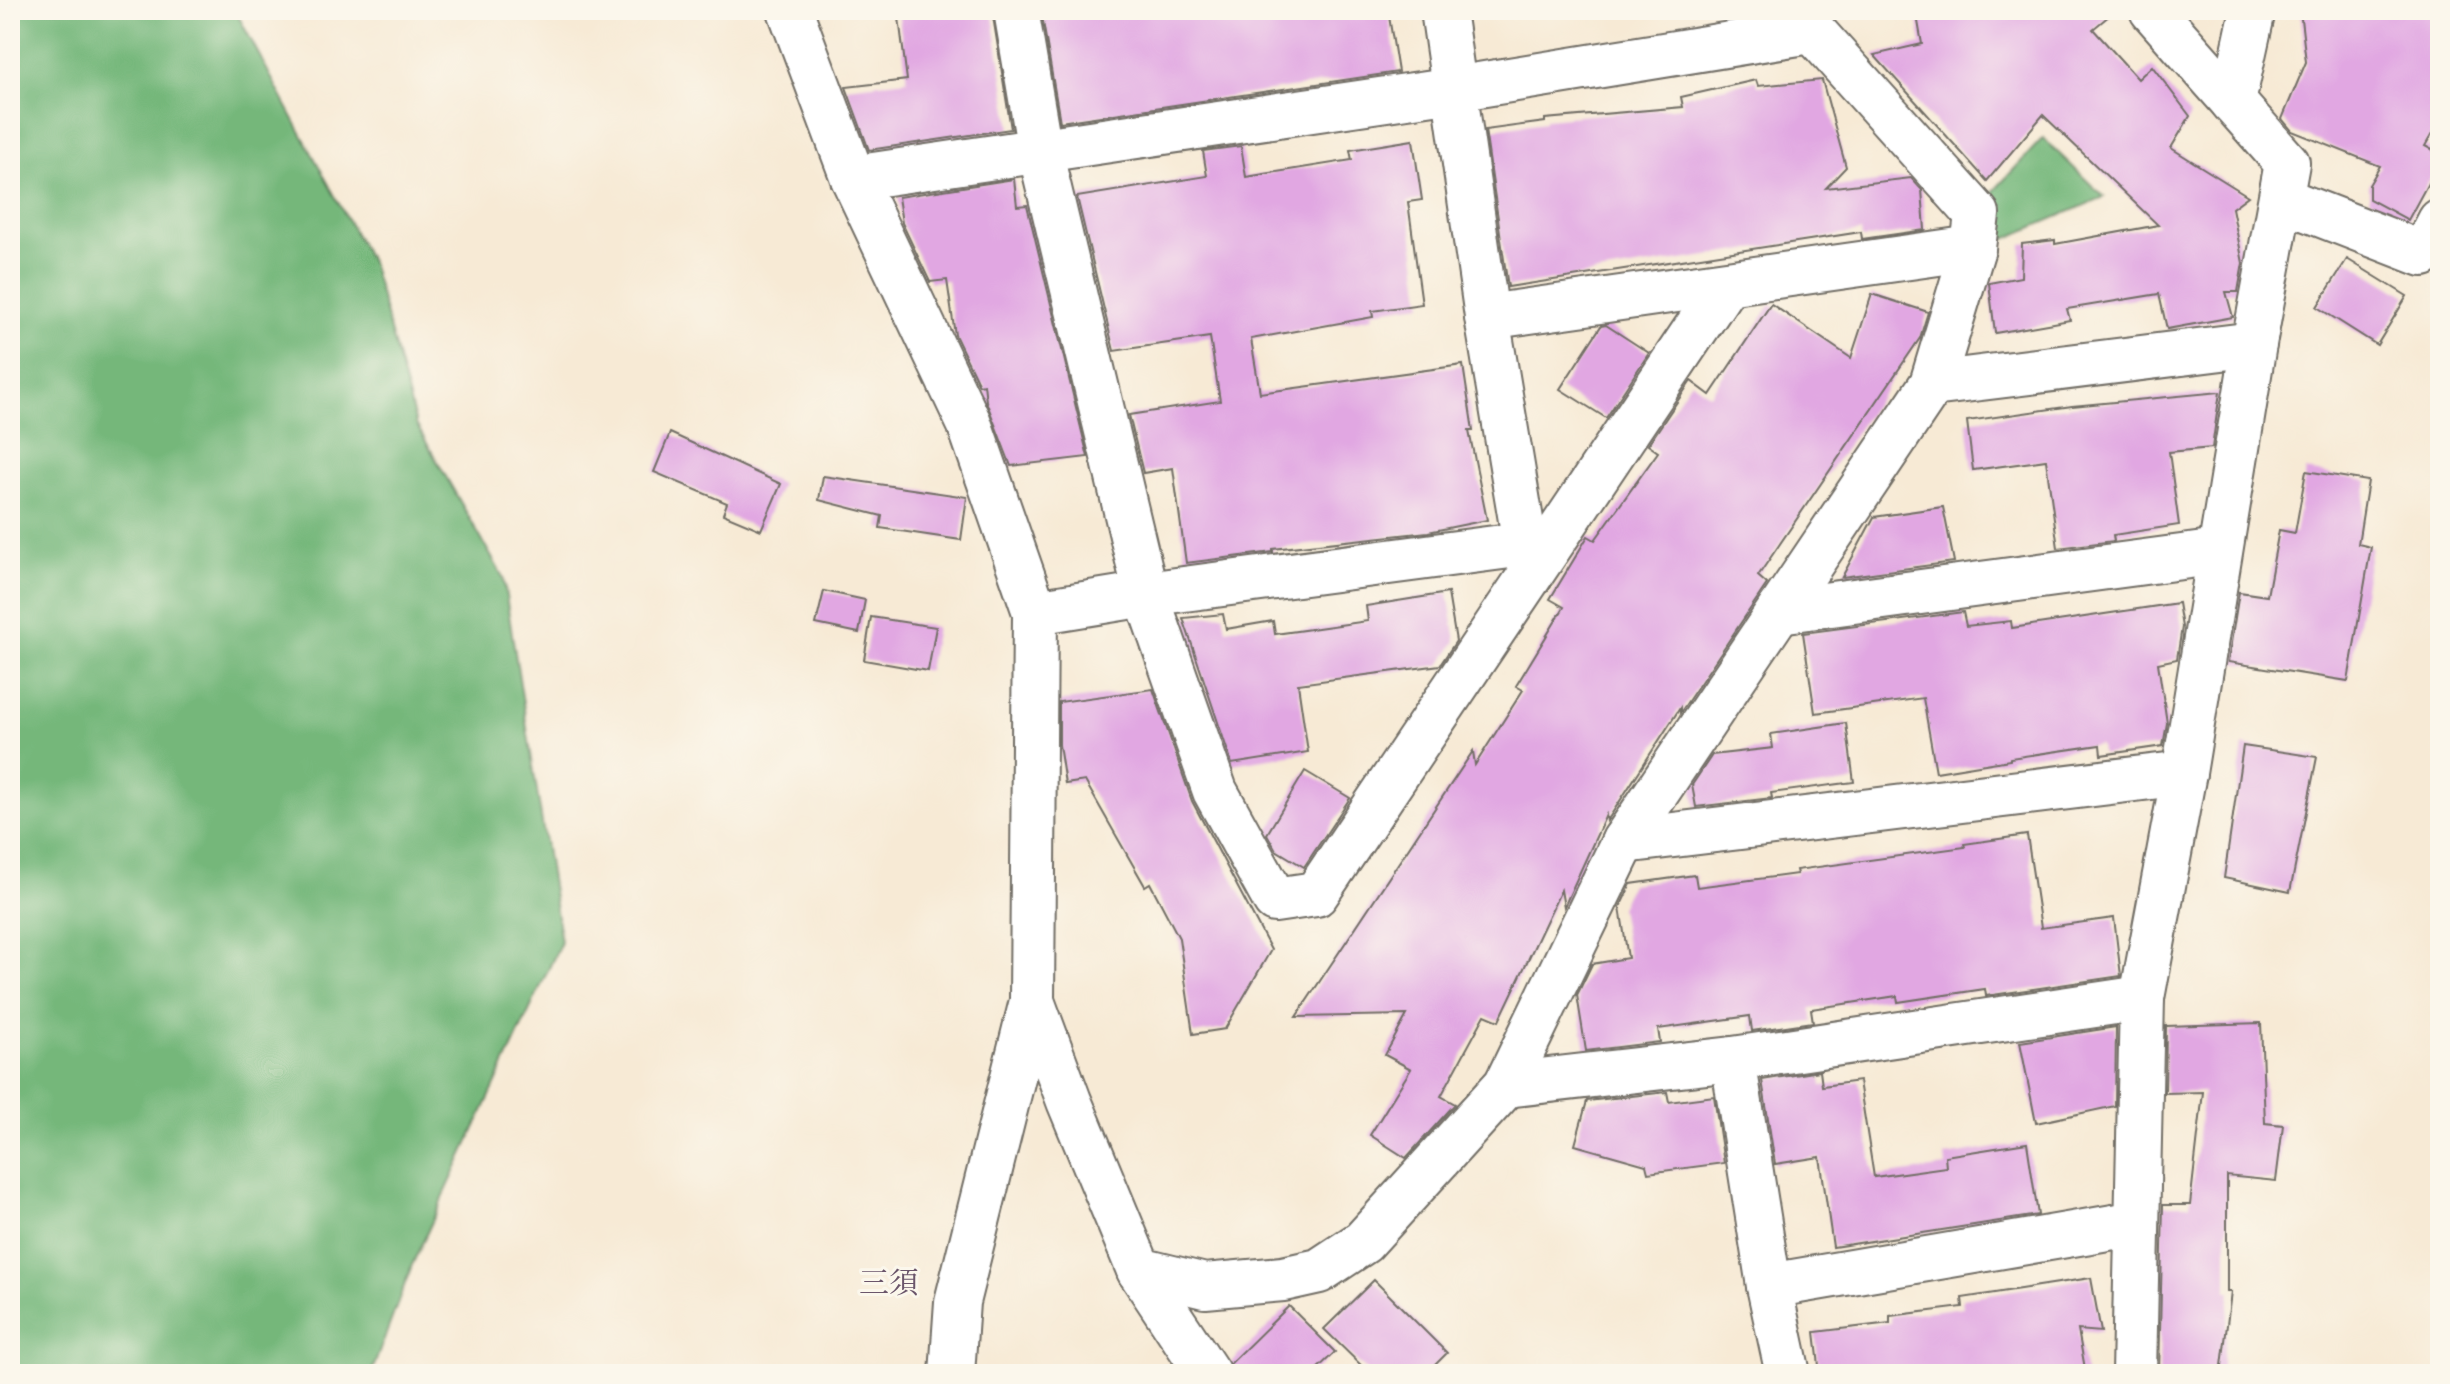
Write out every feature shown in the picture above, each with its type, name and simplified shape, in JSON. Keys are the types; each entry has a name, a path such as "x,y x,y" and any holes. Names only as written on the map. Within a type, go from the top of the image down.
{"street":[{"path":"790,10 853,178 969,423 1035,612 1032,1001 957,1302 952,1374"},
{"path":"1016,10 1040,151 1146,594 1215,791 1275,900 1316,894 1534,551 1726,284"},
{"path":"1443,10 1487,317 1534,551"},
{"path":"2134,1374 2142,998 2184,773 2254,344 2287,163 2152,10"},
{"path":"2233,102 2253,10"},
{"path":"853,178 1454,89 1802,20 1977,214 1973,248 1932,384 1624,841 1506,1085 1363,1242 1319,1271 1283,1279 1205,1286 1139,1270"},
{"path":"2281,199 2423,254 2440,221"},
{"path":"1487,317 1973,248"},
{"path":"1932,384 2254,344"},
{"path":"1035,612 1146,594 1534,551"},
{"path":"1779,611 2219,552"},
{"path":"1624,841 2184,773"},
{"path":"1506,1085 1733,1059 2142,998"},
{"path":"1032,1001 1069,1101 1139,1270 1208,1374"},
{"path":"1733,1059 1769,1286 1788,1374"},
{"path":"1769,1286 2137,1223"}],"green space":[{"path":"10,10 235,10 372,265 416,424 503,577 561,942 412,1265 371,1374 10,1374"},
{"path":"2043,138 2104,197 1991,245 1991,194"}],"building":[{"path":"898,10 992,10 1011,129 869,150 846,87 907,80"},
{"path":"1041,10 1388,10 1398,72 1060,122"},
{"path":"1916,10 2116,10 2093,29 2138,79 2152,66 2190,116 2171,148 2248,196 2232,208 2243,263 2238,292 2226,292 2233,317 2167,329 2159,294 2067,309 2070,320 1995,333 1989,283 2021,277 2022,244 2055,240 2055,244 2158,225 2043,115 1987,181 1874,55 1922,44"},
{"path":"2300,10 2440,10 2440,120 2425,146 2440,154 2440,161 2408,220 2369,199 2369,185 2380,166 2292,131 2282,119 2306,62"},
{"path":"1756,80 1758,86 1822,80 1846,167 1826,188 1911,178 1922,190 1925,230 1862,239 1861,232 1508,287 1485,130 1545,122 1545,119 1683,107 1681,97"},
{"path":"1413,140 1422,200 1408,202 1422,304 1372,311 1373,317 1251,339 1260,393 1463,365 1473,431 1469,431 1487,520 1428,532 1273,549 1273,552 1186,563 1173,468 1143,473 1129,415 1220,401 1210,337 1114,351 1077,197 1207,176 1203,151 1241,146 1246,177 1352,160 1350,150"},
{"path":"1014,179 1017,206 1027,205 1088,457 1011,466 986,401 984,384 979,385 955,335 947,280 930,282 902,223 898,197"},
{"path":"2347,259 2407,296 2377,345 2317,307"},
{"path":"1872,294 1928,312 1920,338 1758,576 1767,584 1680,713 1680,708 1607,821 1606,815 1564,907 1561,890 1499,1021 1485,1015 1441,1096 1455,1104 1406,1158 1370,1135 1411,1069 1385,1055 1407,1015 1296,1017 1473,751 1475,765 1523,690 1516,686 1564,607 1550,599 1588,536 1595,540 1658,452 1648,445 1691,381 1710,395 1771,304 1851,358"},
{"path":"1606,325 1649,353 1606,418 1560,389 1601,326"},
{"path":"2220,392 2212,448 2169,452 2179,525 2113,535 2114,541 2058,548 2046,460 1973,470 1967,421 2072,406"},
{"path":"670,433 781,484 761,530 723,514 727,503 654,472"},
{"path":"2306,471 2368,481 2358,544 2371,547 2348,681 2228,662 2239,592 2267,596 2279,530 2295,533"},
{"path":"823,476 967,497 961,540 880,528 882,516 819,500"},
{"path":"1943,507 1954,562 1842,577 1874,517"},
{"path":"824,591 865,600 859,633 816,624"},
{"path":"1448,593 1456,641 1440,665 1298,684 1308,752 1232,764 1183,618 1223,614 1226,629 1273,621 1275,634 1368,621 1366,606"},
{"path":"2178,603 2182,627 2177,659 2158,663 2167,723 2163,746 2101,755 2100,745 1936,772 1923,698 1815,713 1803,633 1963,612 1966,626 2011,621 2012,628"},
{"path":"871,617 936,627 928,671 864,660"},
{"path":"1153,689 1192,801 1271,950 1225,1029 1193,1034 1179,938 1150,883 1145,886 1085,781 1065,784 1059,745 1059,702"},
{"path":"1846,723 1854,782 1771,793 1772,798 1696,807 1692,785 1712,755 1773,748 1771,734"},
{"path":"2243,746 2317,757 2290,892 2224,878"},
{"path":"1305,771 1350,798 1304,867 1276,850 1267,834"},
{"path":"2027,835 2041,928 2114,918 2121,976 1986,996 1985,989 1898,1002 1897,996 1811,1009 1813,1022 1752,1031 1750,1016 1658,1029 1660,1042 1586,1051 1577,995 1592,964 1628,958 1620,907 1631,884 1695,875 1697,887 1797,874 1796,870 1965,847 1964,844"},
{"path":"2261,1023 2265,1123 2283,1125 2276,1181 2227,1176 2227,1292 2231,1292 2221,1374 2159,1374 2163,1205 2190,1205 2203,1092 2165,1093 2166,1026"},
{"path":"2116,1027 2115,1106 2036,1123 2020,1042"},
{"path":"1820,1071 1822,1086 1859,1081 1874,1177 1946,1167 1945,1156 2027,1143 2038,1215 1833,1247 1820,1157 1775,1164 1762,1080"},
{"path":"1667,1092 1669,1102 1714,1096 1724,1163 1648,1173 1646,1165 1575,1145 1587,1101"},
{"path":"2091,1278 2101,1332 2078,1330 2086,1374 1820,1374 1815,1332 1890,1323 1890,1316 1963,1307 1962,1298"},
{"path":"1374,1280 1447,1353 1426,1374 1370,1374 1324,1329"},
{"path":"1289,1306 1335,1352 1312,1374 1233,1374 1230,1364"}],"district":[{"name":"三須","path":"889,1283"}]}
